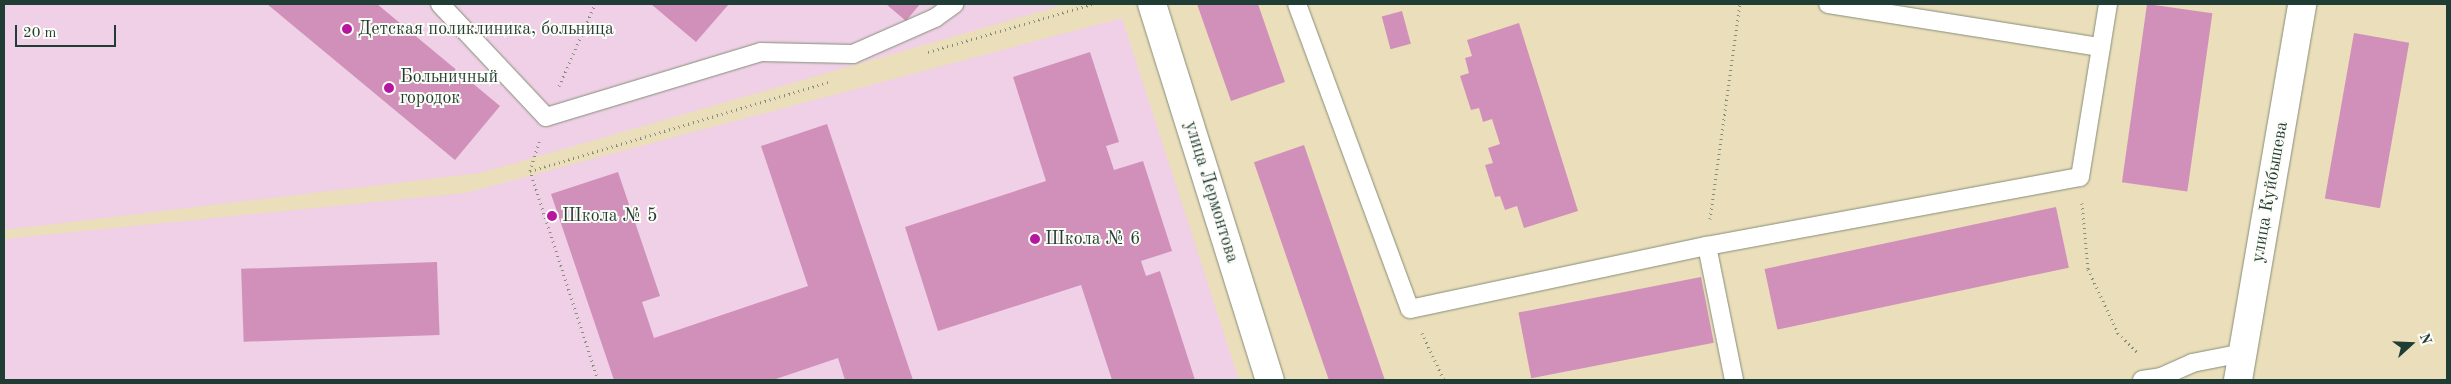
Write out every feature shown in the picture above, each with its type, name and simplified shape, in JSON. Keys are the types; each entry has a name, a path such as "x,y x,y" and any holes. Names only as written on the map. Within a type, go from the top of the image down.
{"street":[{"name":"улица Лермонтова","path":"1152,4 1270,380"},
{"name":"улица Куйбышева","path":"2238,380 2302,4"}],"lane":[{"path":"440,4 546,116 761,52 853,54 935,18 954,4"},
{"path":"1297,4 1410,308 1706,246 2080,177 2108,4"},
{"path":"1828,4 2101,47"},
{"path":"1706,246 1734,380"},
{"path":"2142,380 2162,377 2192,363 2243,353"}],"path":[{"path":"920,55 1092,4"},
{"path":"1706,246 1740,4"},
{"path":"598,380 530,171 835,80"},
{"path":"2080,177 2088,269 2118,333 2162,377"},
{"path":"1410,308 1444,380"}],"shaded area":[{"name":"Больничный городок","path":"4,4 1066,4 480,173 4,230"},
{"name":"Школа № 5","path":"1122,18 1239,380 4,380 4,239 465,193"}],"building":[{"path":"267,4 377,4 500,106 455,160"},
{"path":"651,4 729,4 696,42"},
{"path":"886,4 920,4 906,21"},
{"path":"1197,4 1258,4 1285,82 1231,101"},
{"path":"2147,4 2212,13 2187,191 2122,182"},
{"path":"1402,11 1411,44 1391,49 1382,16"},
{"path":"1519,23 1578,211 1524,228 1517,206 1505,210 1500,196 1495,197 1485,165 1493,163 1488,148 1500,144 1492,119 1483,122 1479,108 1471,110 1460,76 1469,73 1465,58 1472,56 1467,40"},
{"path":"2354,33 2409,43 2380,208 2325,198"},
{"path":"1090,52 1119,142 1106,146 1114,170 1143,161 1172,251 1141,261 1146,276 1160,271 1195,380 1112,380 1081,285 938,331 905,227 1046,181 1013,77"},
{"path":"827,124 913,380 845,380 838,358 773,380 614,380 551,194 618,172 660,296 642,302 654,338 808,286 761,146"},
{"path":"1304,145 1385,380 1329,380 1254,162"},
{"path":"2056,207 2069,268 1777,330 1765,269"},
{"path":"437,262 440,335 244,342 241,269"},
{"path":"1701,277 1714,343 1531,378 1518,312"}],"place":[{"name":"Детская поликлиника, больница","path":"347,29"},
{"name":"Больничный городок","path":"389,88"},
{"name":"Школа № 5","path":"552,216"},
{"name":"Школа № 6","path":"1035,239"}]}
